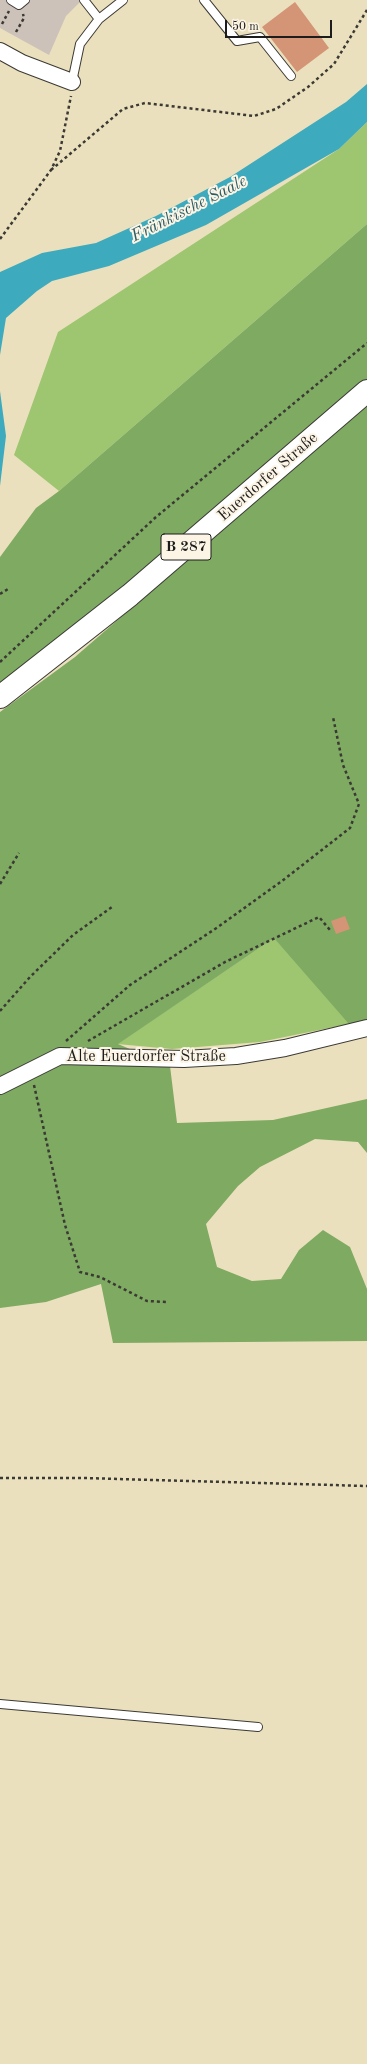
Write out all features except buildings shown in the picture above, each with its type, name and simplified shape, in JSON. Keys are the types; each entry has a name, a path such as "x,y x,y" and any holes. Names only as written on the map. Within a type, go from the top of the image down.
{"main road":[{"name":"Euerdorfer Straße","path":"0,697 130,595 367,391"}],"street":[{"path":"0,51 22,63 72,82"},
{"name":"Alte Euerdorfer Straße","path":"0,1086 60,1056 184,1059 236,1056 285,1048 367,1028"}],"lane":[{"path":"11,0 19,5 25,0"},
{"path":"84,0 99,19"},
{"path":"72,82 80,44 99,19 123,0"},
{"path":"204,0 238,41 260,38 291,76"},
{"path":"0,1704 258,1727"}],"path":[{"path":"51,170 123,109 146,103 254,116 276,109 308,87 334,64 367,10"},
{"path":"2,24 8,13"},
{"path":"16,32 24,18"},
{"path":"0,239 51,170 60,151 71,103 72,82"},
{"path":"0,662 156,517 367,342"},
{"path":"0,594 8,589"},
{"path":"60,1056 65,1042 130,985 282,881 350,828 359,804 343,765 333,717"},
{"path":"0,884 19,853"},
{"path":"0,1011 30,977 73,935 112,907"},
{"path":"83,1044 225,962 319,917 330,930"},
{"path":"30,1071 64,1226 80,1272 100,1277 147,1301 166,1302"},
{"path":"0,1478 83,1478 367,1486"}],"shaded area":[{"path":"0,0 82,0 66,16 49,55 0,28"}],"green space":[{"path":"367,122 367,224 59,491 14,455 58,332 339,149"},
{"path":"367,224 367,381 81,622 0,683 0,557 36,508 59,491"},
{"path":"367,403 367,1019 349,1024 274,938 118,1044 170,1066 177,1123 273,1120 367,1099 367,1153 358,1142 315,1139 260,1167 238,1186 206,1224 217,1267 252,1281 281,1279 299,1250 323,1230 350,1247 367,1289 367,1341 113,1343 101,1284 46,1302 0,1308 0,712 75,657"},
{"path":"274,938 367,1019 260,1042 172,1049 117,1044"}],"water":[{"name":"Fränkische Saale","path":"367,84 367,122 339,149 206,225 109,266 52,281 37,291 6,318 0,355 0,272 42,253 96,243 156,216 230,177 346,102"},
{"path":"0,391 6,436 0,486"}]}
